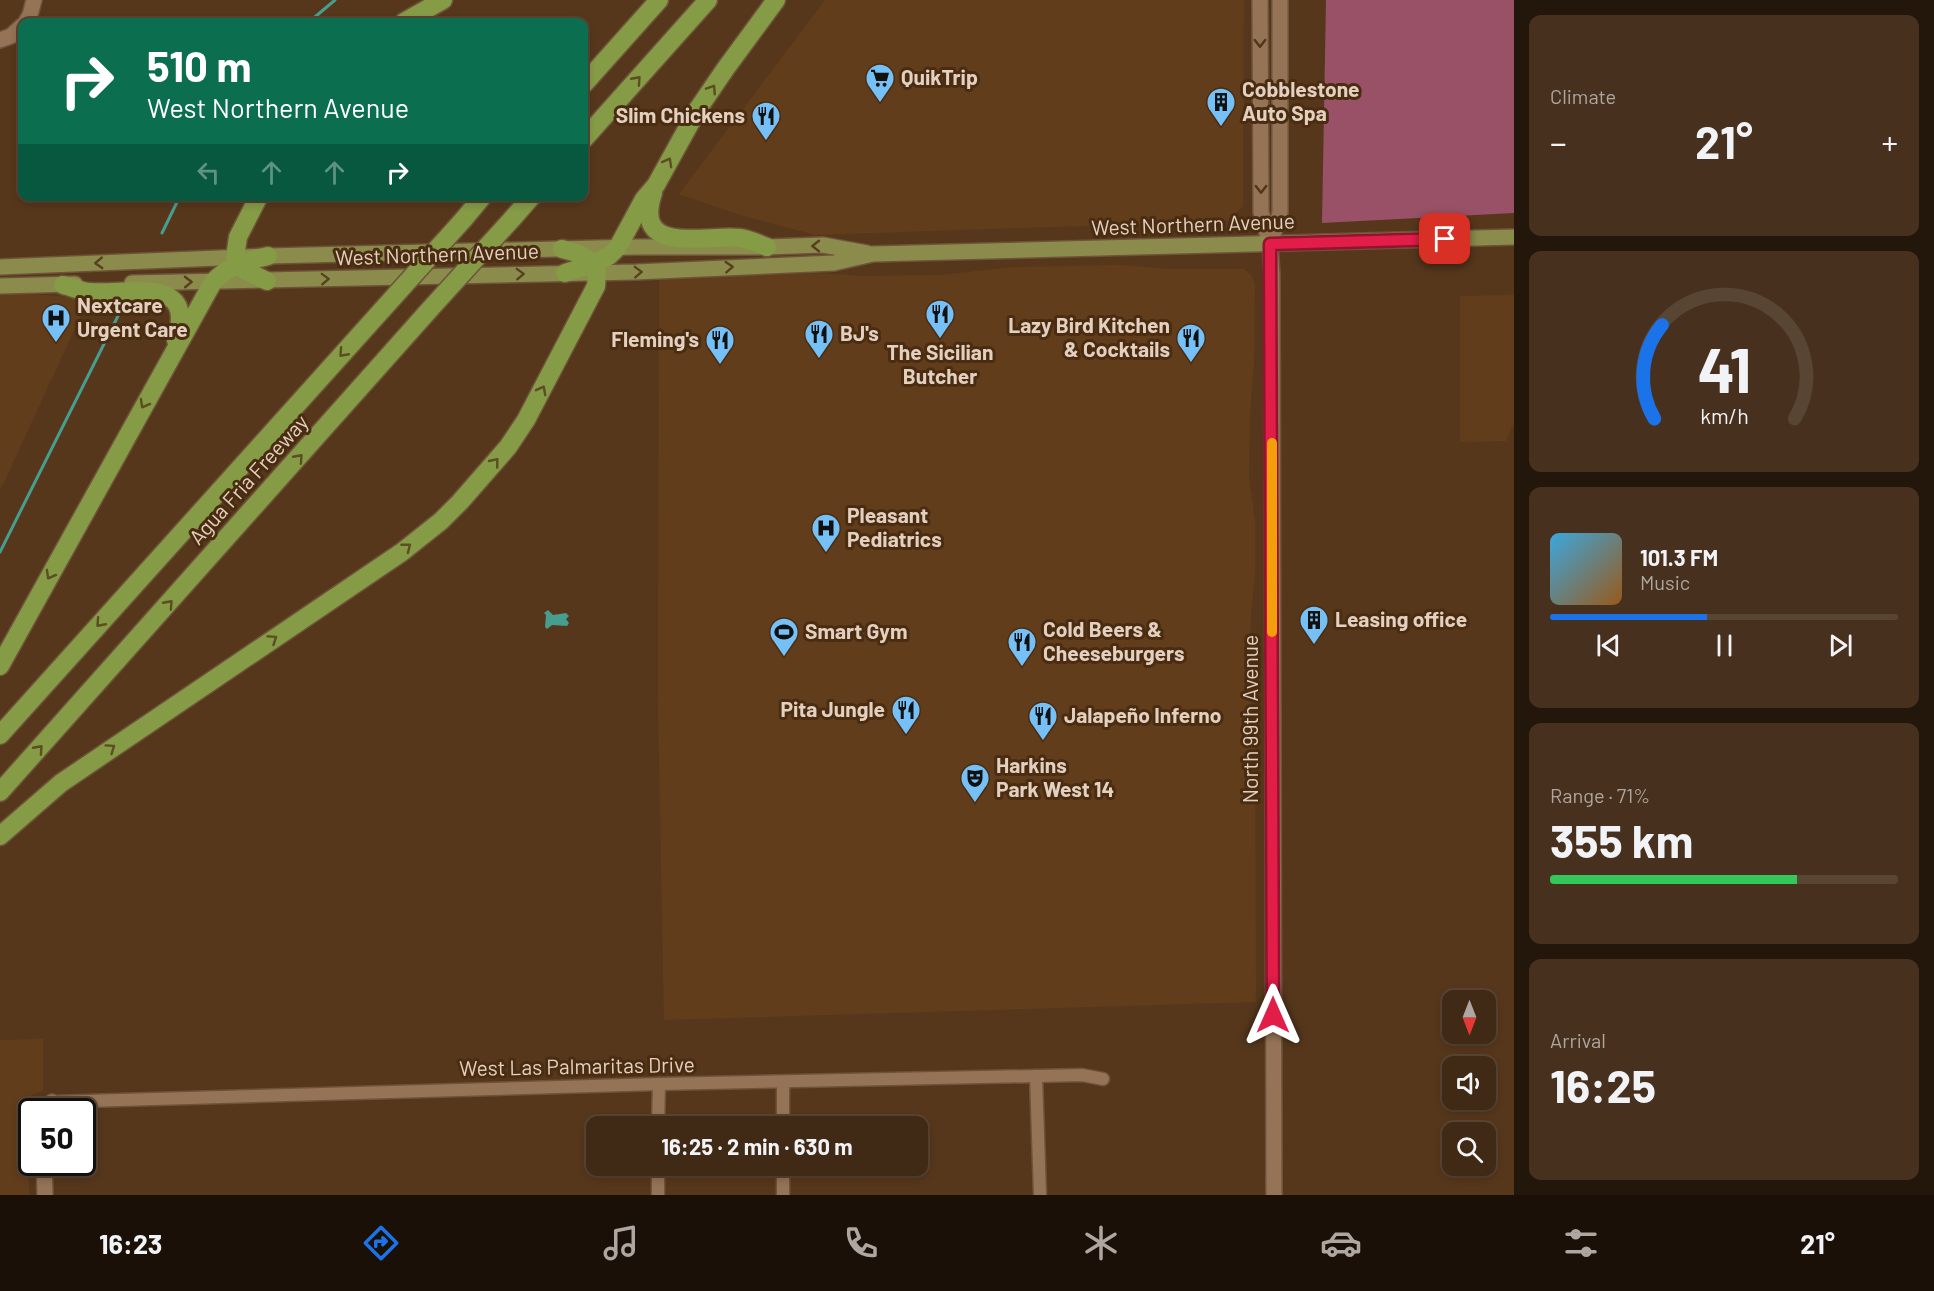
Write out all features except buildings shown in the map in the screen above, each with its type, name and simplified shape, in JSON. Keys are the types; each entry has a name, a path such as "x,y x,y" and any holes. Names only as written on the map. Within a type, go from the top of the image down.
{"highway":[{"path":"411,18 443,0"},
{"path":"588,80 659,0"},
{"path":"588,135 708,0"},
{"path":"565,273 595,268 618,247 698,110 776,0"},
{"path":"656,185 651,200 650,216 653,227 662,235 676,238 742,238 767,247"},
{"path":"236,261 238,237 256,201"},
{"name":"Agua Fria Freeway","path":"0,735 479,201"},
{"name":"Agua Fria Freeway","path":"0,792 528,201"},
{"path":"0,836 61,783 402,552 441,521 492,467 526,420 592,295 598,281 595,268 582,255 562,249"},
{"path":"0,666 213,282 236,261 268,256"},
{"path":"236,261 250,274 267,281"},
{"path":"63,285 88,292 158,292 174,300 181,312 181,321 172,353"}],"main road":[{"path":"28,18 34,0"},
{"name":"North 99th Avenue","path":"1260,0 1261,212 1270,244 1274,1195"},
{"name":"North 99th Avenue","path":"1270,244 1280,213 1280,0"},
{"path":"0,40 11,36 18,30"},
{"name":"West Northern Avenue","path":"595,268 834,263 873,254 1514,237"},
{"name":"West Northern Avenue","path":"268,256 618,247 823,245 873,254"},
{"path":"0,267 236,261"},
{"name":"West Northern Avenue","path":"0,286 565,273"},
{"path":"44,1176 45,1195"}],"street":[{"name":"West Las Palmaritas Drive","path":"96,1105 659,1084 1082,1075 1104,1079"},
{"path":"1036,1076 1040,1195"},
{"path":"783,1082 783,1116"},
{"path":"658,1116 659,1084"},
{"path":"658,1176 658,1195"},
{"path":"783,1176 783,1195"}],"shaded area":[{"path":"825,0 1244,0 1243,206 1228,221 815,235 737,214 679,194"},
{"path":"1326,0 1514,0 1514,213 1322,223"},
{"path":"1120,265 1171,269 1244,269 1252,276 1255,284 1249,478 1255,519 1255,572 1249,688 1255,736 1256,1002 664,1020 658,705 659,278 822,273 860,276 940,275 1014,267"},
{"path":"0,294 84,298 84,309 0,491"},
{"path":"1514,295 1514,423 1506,441 1460,442 1460,296"},
{"path":"43,1039 43,1091 32,1095 31,1098 18,1098 18,1176 29,1176 29,1195 0,1195 0,1040"}],"water":[{"path":"548,610 553,615 566,613 569,616 566,619 569,623 567,626 552,625 547,629 544,613"}],"waterway":[{"path":"314,18 335,0"},
{"path":"162,233 178,201"},
{"path":"0,552 120,312"}],"slow traffic":[{"path":"1272,443 1272,632"}],"place":[{"name":"QuikTrip","path":"880,104"},
{"name":"Cobblestone Auto Spa","path":"1221,128"},
{"name":"Slim Chickens","path":"766,142"},
{"name":"The Sicilian Butcher","path":"940,340"},
{"name":"Nextcare Urgent Care","path":"56,344"},
{"name":"BJ's","path":"819,360"},
{"name":"Lazy Bird Kitchen & Cocktails","path":"1191,364"},
{"name":"Fleming's","path":"720,366"},
{"name":"Pleasant Pediatrics","path":"826,554"},
{"name":"Leasing office","path":"1314,646"},
{"name":"Smart Gym","path":"784,658"},
{"name":"Cold Beers & Cheeseburgers","path":"1022,668"},
{"name":"Pita Jungle","path":"906,736"},
{"name":"Jalapeño Inferno","path":"1043,742"},
{"name":"Harkins Park West 14","path":"975,804"}],"route":[{"path":"1273,1015 1272,275 1270,244 1445,239"}]}
